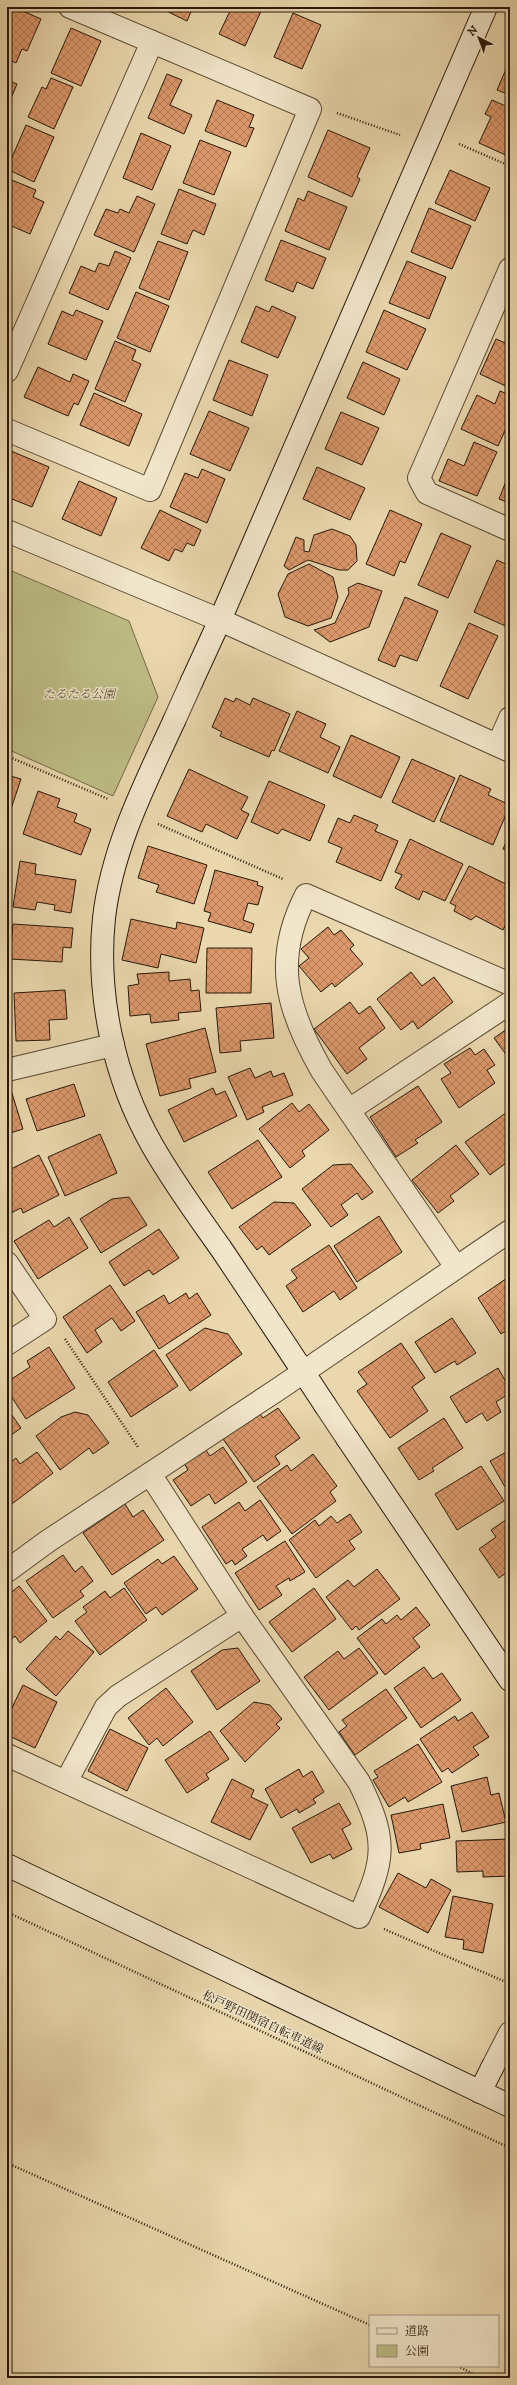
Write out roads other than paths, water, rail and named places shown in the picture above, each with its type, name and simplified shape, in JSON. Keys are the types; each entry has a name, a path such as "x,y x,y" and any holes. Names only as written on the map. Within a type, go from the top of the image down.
{"street":[{"path":"7,430 150,490 310,109 70,7"},
{"path":"486,7 220,620 134,808 122,843 104,917 102,960 104,987 113,1045 124,1085 153,1146 510,1680"},
{"path":"7,371 152,42"},
{"path":"510,269 419,478 427,493 510,530"},
{"path":"7,531 220,620 504,748 510,718"},
{"path":"456,1267 349,1110 304,1039 293,1007 286,973 288,942 296,914 306,895 510,984"},
{"path":"349,1110 510,1003"},
{"path":"7,1070 113,1045"},
{"path":"7,1571 48,1540 303,1372 510,1231"},
{"path":"7,1263 45,1319 7,1344"},
{"path":"7,1755 359,1917 375,1880 380,1855 378,1831 372,1809 359,1782 242,1616 152,1472"},
{"path":"66,1782 106,1707 118,1696 242,1616"},
{"path":"7,1865 510,2106"},
{"path":"480,2092 510,2033"}],"park label":[{"name":"たるたる公園","path":"79,694"}]}
